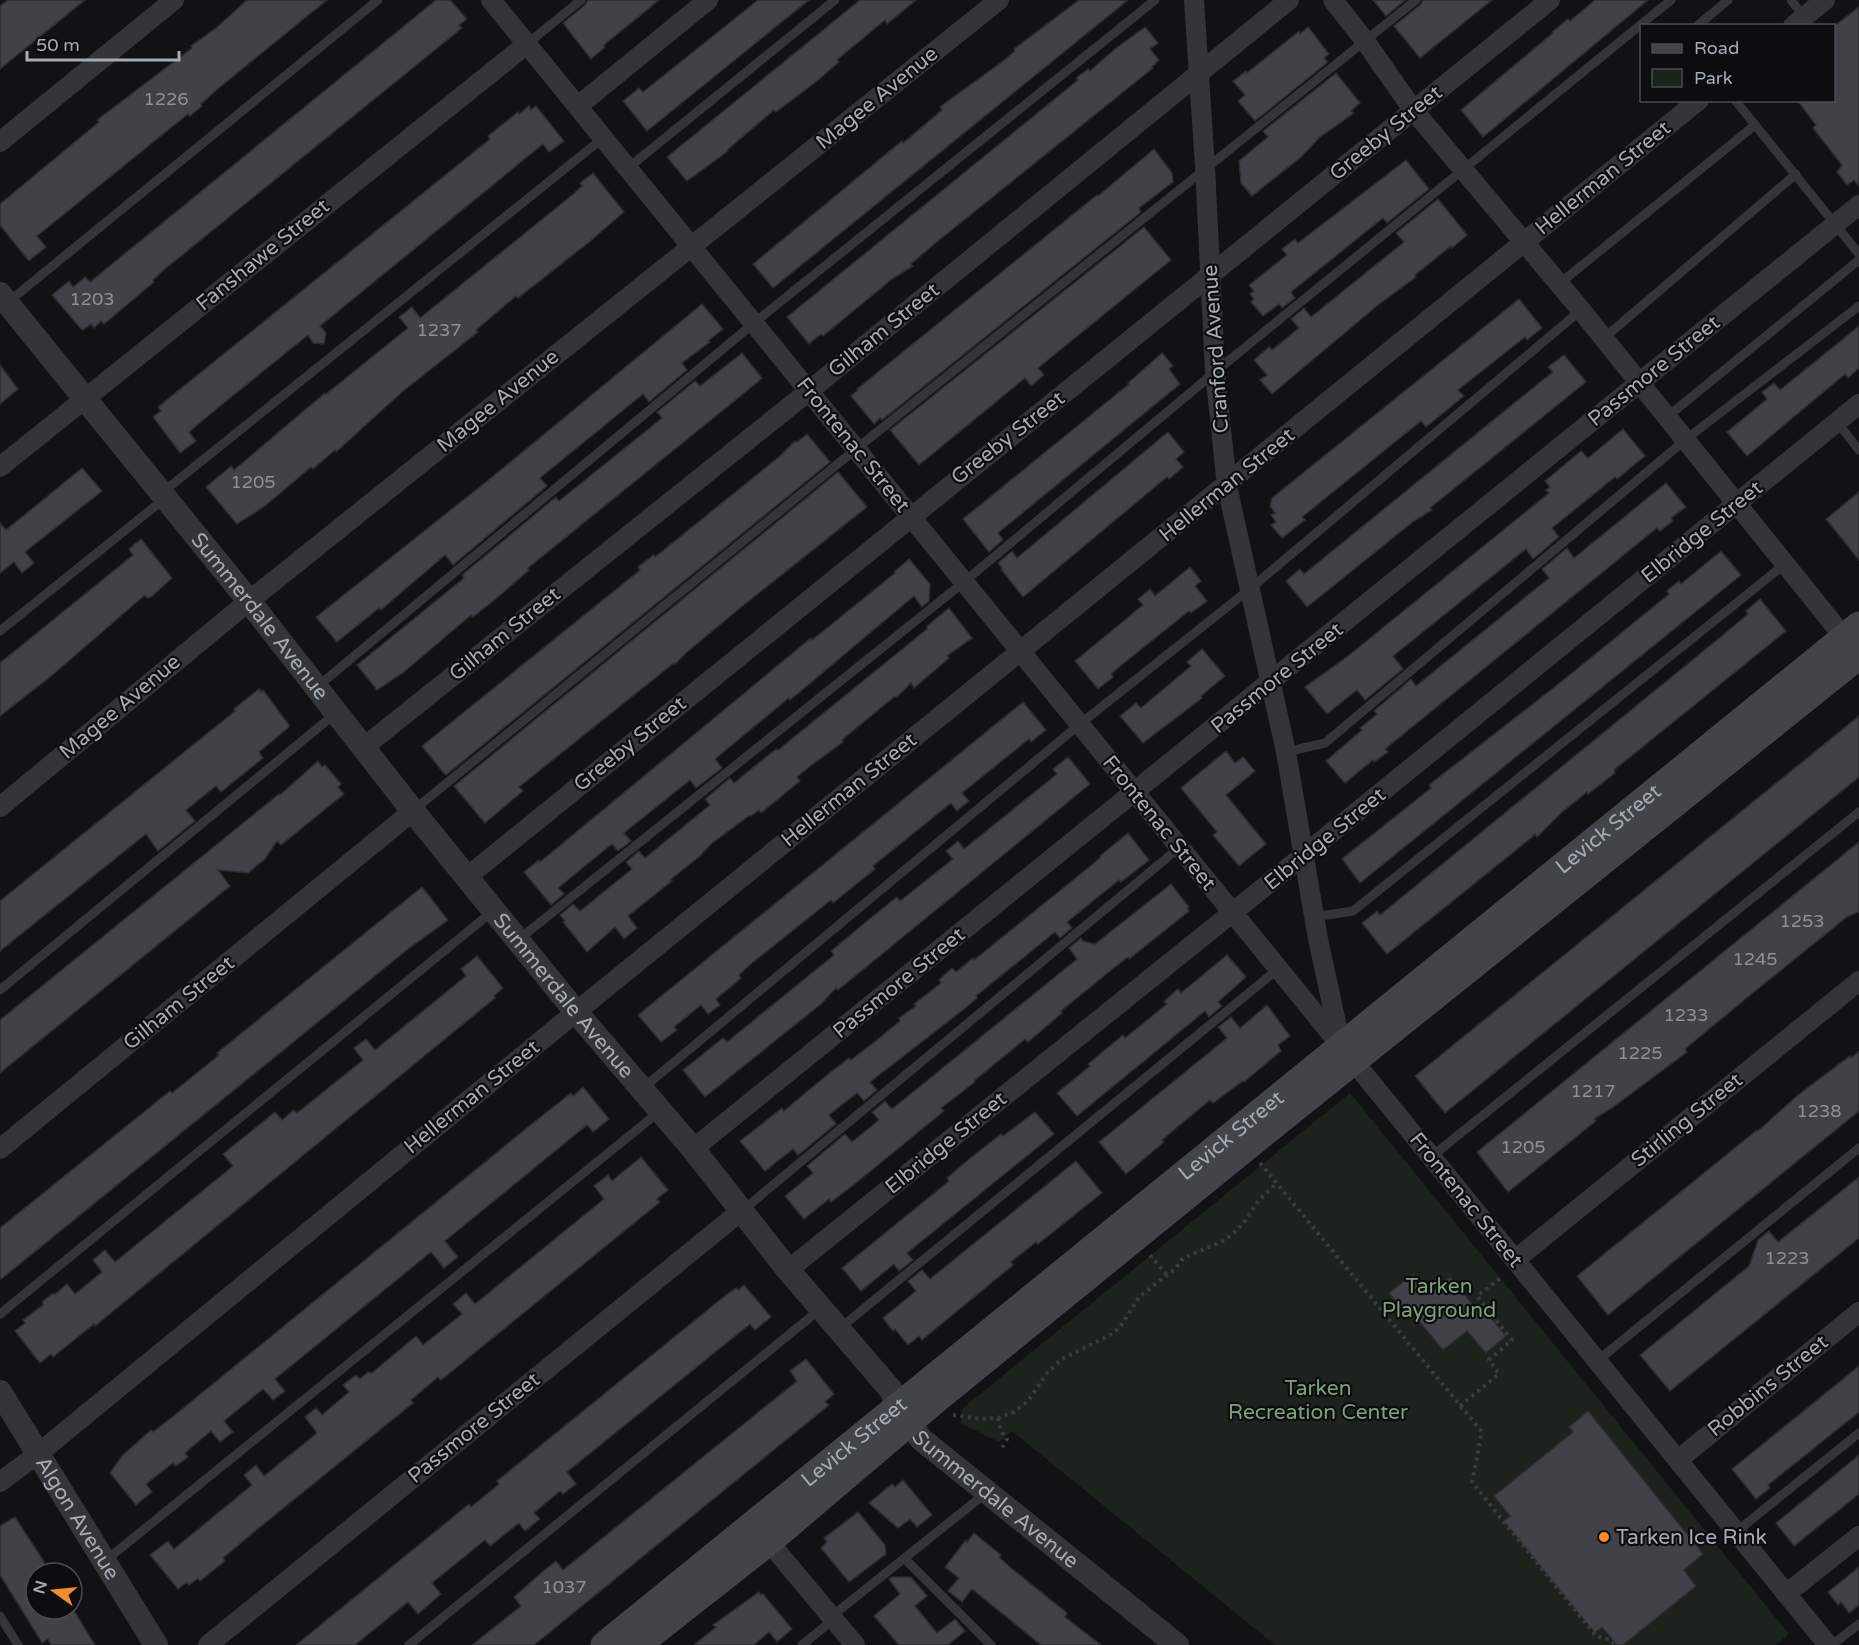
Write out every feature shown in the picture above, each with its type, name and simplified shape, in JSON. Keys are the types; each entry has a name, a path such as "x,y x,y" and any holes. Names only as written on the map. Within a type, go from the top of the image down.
{"main road":[{"name":"Levick Street","path":"604,1645 904,1414 1855,643"},
{"name":"Levick Street","path":"638,1645 769,1542 904,1414"}],"street":[{"path":"0,142 174,0"},
{"name":"Frontenac Street","path":"491,0 1824,1642"},
{"path":"578,106 708,0"},
{"name":"Magee Avenue","path":"0,807 249,601 999,0"},
{"name":"Cranford Avenue","path":"1194,0 1206,167 1215,372 1227,486 1272,682 1314,917 1347,1054"},
{"name":"Gilham Street","path":"364,747 809,391 1200,75 1289,0"},
{"path":"1333,0 1414,111 1560,284 1785,564 1855,643"},
{"name":"Greeby Street","path":"467,877 910,516 1211,277 1550,0"},
{"path":"1799,21 1825,0"},
{"name":"Fanshawe Street","path":"0,466 527,44"},
{"name":"Hellerman Street","path":"0,1482 39,1453 576,1012 1698,102"},
{"name":"Passmore Street","path":"693,1149 1859,205"},
{"name":"Summerdale Avenue","path":"2,302 84,398 249,601 413,811 576,1012 693,1149 788,1270 891,1390 921,1438 1177,1645"},
{"name":"Elbridge Street","path":"788,1270 1233,913 1859,404"},
{"name":"Gilham Street","path":"0,1149 413,811"},
{"name":"Stirling Street","path":"1515,1260 1859,981"},
{"name":"Passmore Street","path":"208,1645 741,1211"},
{"name":"Robbins Street","path":"1678,1460 1859,1312"},
{"name":"Algon Avenue","path":"0,1392 156,1645"},
{"path":"1786,1594 1859,1536"},
{"path":"769,1542 855,1645"}],"lane":[{"path":"2,302 378,0"},
{"path":"527,44 581,0"},
{"path":"628,168 836,0"},
{"path":"317,687 754,323 1155,0"},
{"path":"413,811 856,449 1416,0"},
{"path":"1641,24 1671,0"},
{"path":"1699,24 1728,0"},
{"path":"1791,0 1799,21"},
{"path":"518,940 964,582 1215,372 1640,25"},
{"path":"1738,102 1859,254"},
{"path":"1560,284 1755,124"},
{"path":"0,631 603,138"},
{"path":"1604,338 1796,174"},
{"path":"1668,417 1859,260"},
{"path":"1286,752 1325,743 1685,440 1859,306"},
{"path":"642,1089 1080,724 1251,588 1581,310"},
{"path":"1837,422 1859,450"},
{"path":"1314,917 1353,910 1785,564"},
{"path":"0,990 336,712"},
{"path":"1431,1157 1859,812"},
{"path":"741,1211 1179,848"},
{"path":"0,1314 494,910"},
{"path":"839,1329 1278,969"},
{"path":"104,1562 660,1111"},
{"path":"1597,1361 1859,1148"},
{"path":"409,1645 821,1308"},
{"path":"1736,1532 1859,1433"},
{"path":"802,1645 833,1617 988,1492"},
{"path":"904,1559 991,1645"},
{"path":"0,1616 18,1645"},
{"path":"1824,1642 1859,1623"}],"path":[{"path":"1260,1162 1482,1432 1472,1482 1596,1636 1611,1640 1615,1645"},
{"path":"952,1415 980,1419 998,1418 1014,1412 1028,1401 1047,1373 1062,1359 1114,1333 1139,1297 1167,1275 1183,1258 1221,1242 1234,1233 1258,1201 1277,1183"},
{"path":"1149,1253 1167,1275"},
{"path":"1460,1406 1499,1374 1489,1360 1512,1340 1477,1296 1502,1277"},
{"path":"998,1418 1001,1431 1007,1439 1002,1448"}],"green space":[{"name":"Tarken Recreation Center","path":"1350,1093 1789,1634 1776,1645 1275,1645 1012,1431 999,1442 961,1423 963,1408"}],"building":[{"path":"8,0 85,0 0,69 0,6"},
{"path":"247,0 327,0 220,87 190,116 188,114 37,236 46,247 28,260 0,225 0,204 99,122 97,120 192,48 191,46 216,28"},
{"path":"436,0 450,0 467,19 459,25 462,28 165,269 153,280 154,282 104,324 101,321 94,328 91,324 81,329 52,295 69,281 73,287 85,277 90,282"},
{"path":"588,0 659,0 604,45 605,47 591,59 563,23"},
{"path":"758,0 809,0 647,131 623,101 639,88 643,92"},
{"path":"860,0 916,0 887,24 885,20 837,60 839,62 817,81 776,112 774,110 728,151 687,181 667,157"},
{"path":"1079,0 1128,0 773,288 753,264 902,141 903,143 942,110 940,107 1003,61 1015,51 1014,49"},
{"path":"1373,0 1405,0 1386,16"},
{"path":"1423,0 1492,0 1420,58 1394,26"},
{"path":"1595,0 1648,0 1483,137 1461,110 1552,32 1568,19 1570,21"},
{"path":"1859,7 1859,186 1854,180 1847,185 1837,172 1842,165 1813,128 1816,125 1799,102 1835,102 1835,25"},
{"path":"1145,27 1158,43 1150,49 1159,60 1153,68 938,241 911,264 913,266 892,279 823,336 821,334 809,344 787,317 1078,80 1076,78 1088,69 1090,71"},
{"path":"1308,27 1329,54 1324,58 1328,62 1255,121 1238,101 1245,95 1233,81 1246,71 1247,73 1299,31 1300,34"},
{"path":"1336,73 1360,103 1351,111 1354,113 1320,137 1301,157 1252,196 1241,183 1239,161 1268,137 1263,131"},
{"path":"529,106 531,110 536,106 564,141 549,152 543,144 320,326 326,333 324,344 313,343 308,335 214,411 189,432 196,441 180,453 153,417 161,411 158,407 490,139 488,136"},
{"path":"1154,149 1172,173 1173,182 1139,208 1141,212 882,420 880,418 874,424 851,396 857,389"},
{"path":"1406,160 1429,189 1387,223 1383,218 1291,292 1295,298 1282,308 1279,304 1263,316 1251,302 1254,299 1250,294 1254,291 1249,285 1287,255 1282,249 1295,239 1298,243"},
{"path":"593,173 624,212 518,298 516,296 476,330 478,332 402,392 336,452 335,450 313,469 311,467 265,506 237,524 206,487 231,466 234,470 325,393 408,328 399,317 412,307 420,318 571,196 582,186 580,183"},
{"path":"1438,199 1467,235 1378,305 1272,394 1260,380 1267,375 1254,360 1269,347 1272,350 1299,328 1291,319 1304,308 1311,317 1404,242 1396,233"},
{"path":"1144,227 1171,260 1038,368 1044,375 1031,386 1025,378 919,465 890,430"},
{"path":"1519,299 1542,328 1527,340 1525,337 1458,390 1464,396 1426,427 1421,421 1302,517 1305,520 1282,538 1271,525 1276,522 1271,515 1275,513 1270,506 1272,498"},
{"path":"702,304 723,329 682,363 687,370 649,402 643,394 540,478 547,486 453,565 445,555 381,610 379,608 337,642 316,617 491,478"},
{"path":"1859,326 1859,368 1848,378 1845,374 1747,456 1727,432 1767,399 1762,392 1774,383 1780,390"},
{"path":"742,353 762,378 759,381 528,568 529,570 498,597 473,617 471,615 404,672 377,690 357,665 464,578 462,575 556,497 559,501 662,418 657,412 695,381 700,386"},
{"path":"1162,353 1173,366 1169,369 1180,384 998,533 1003,540 989,552 963,519 1129,384"},
{"path":"1564,355 1586,382 1430,508 1432,510 1414,521 1307,607 1286,581 1300,569 1304,574 1553,372 1548,367"},
{"path":"0,365 18,389 0,404"},
{"path":"1623,429 1645,456 1552,528 1559,537 1533,559 1526,549 1393,656 1403,669 1365,700 1357,690 1327,714 1305,687 1348,656 1549,493 1546,490 1550,487 1545,481 1581,451 1588,458"},
{"path":"1168,432 1184,452 1176,459 1183,467 1169,479 1167,477 1023,597 998,563 1012,551 1017,558"},
{"path":"807,434 830,462 446,775 442,771 422,746 640,570 638,567 654,555 655,557 780,456 795,441 797,442"},
{"path":"82,468 102,491 25,552 34,563 22,573 14,562 0,573 0,523 6,530"},
{"path":"838,472 867,507 740,608 675,664 519,787 523,791 485,823 454,786"},
{"path":"1666,483 1686,507 1671,518 1673,521 1660,531 1657,528 1385,749 1388,752 1374,762 1373,760 1345,783 1326,761 1362,730 1360,728 1377,714 1374,711 1411,679 1416,686 1549,578 1542,569 1567,548 1574,558"},
{"path":"1859,492 1859,560 1826,519"},
{"path":"141,539 172,578 151,597 147,598 145,595 50,677 0,716 0,663 133,555 129,549"},
{"path":"1721,551 1741,575 1360,883 1342,859 1431,788 1429,785 1669,594 1667,591 1679,581 1681,584"},
{"path":"909,559 930,584 929,601 922,607 914,596 790,700 789,698 715,759 722,768 696,788 690,780 624,833 631,841 618,851 612,844 558,888 564,894 551,905 524,872 539,860 540,862 811,638 812,640 895,573"},
{"path":"1190,567 1201,581 1195,586 1207,601 1191,613 1189,611 1124,663 1111,674 1113,677 1098,689 1075,661 1143,605 1138,599 1150,589 1155,596"},
{"path":"1760,599 1786,631 1614,770 1615,773 1561,813 1537,837 1535,834 1387,954 1362,923 1377,911 1380,915 1723,635 1748,614 1746,611"},
{"path":"949,608 972,638 947,656 949,658 914,688 911,683 897,697 894,697 842,740 843,742 797,777 800,781 761,813 759,810 750,815 711,844 670,880 672,881 628,916 637,928 624,939 615,927 587,952 560,915 573,904 580,911 632,869 626,862 639,851 645,858 710,805 705,799 730,778 734,783 776,749 778,750 927,629 927,626"},
{"path":"1202,649 1225,676 1201,696 1202,698 1143,743 1120,716 1136,703 1141,708 1191,666 1187,662"},
{"path":"259,689 261,692 263,690 289,725 259,752 263,758 221,792 216,786 186,810 195,821 158,851 146,834 0,951 0,901 235,711 234,709"},
{"path":"1023,702 1046,730 1031,742 1029,739 962,793 969,801 957,811 951,803 873,866 875,869 833,903 831,900 752,963 739,975 741,978 716,999 720,1005 708,1014 701,1005 674,1027 677,1030 661,1042 638,1015"},
{"path":"1859,716 1859,777 1445,1113 1415,1076"},
{"path":"1226,751 1235,763 1243,757 1255,771 1226,795 1266,844 1239,866 1213,835 1217,832 1181,788"},
{"path":"1068,757 1090,784 838,990 836,988 821,1004 705,1097 683,1070 723,1038 727,1042 834,955 831,951 867,921 897,897 900,901 953,859 946,851 958,841 964,849 1057,774 1053,769"},
{"path":"318,761 322,767 325,765 341,784 338,787 344,794 281,845 277,841 265,859 248,873 218,870 230,886 0,1073 0,1020 280,795"},
{"path":"1128,833 1149,860 1121,882 1119,880 1067,922 1072,928 1060,938 1055,932 976,996 977,998 963,1010 870,1082 877,1090 864,1101 857,1093 829,1115 836,1124 798,1155 793,1149 765,1171 740,1141 782,1108 784,1111 849,1058 851,1060 878,1039 900,1021 899,1018 916,1006 914,1004 941,983 939,980 952,968 956,972 973,958 974,960"},
{"path":"1859,842 1859,912 1847,917 1685,1049 1687,1052 1594,1119 1596,1121 1508,1192 1477,1152"},
{"path":"1171,884 1189,907 1187,908 1189,911 1129,959 1128,957 1110,971 1061,1011 1062,1013 1028,1042 1025,1039 941,1108 944,1111 856,1183 831,1202 829,1199 804,1219 785,1196 813,1173 807,1166 845,1134 852,1142 879,1120 872,1112 885,1101 892,1109 1077,959 1069,948 1081,938 1083,941 1095,944"},
{"path":"422,887 448,920 408,949 0,1280 0,1228 170,1091 172,1093 219,1055 217,1053"},
{"path":"1227,955 1246,977 1218,1002 1222,1006 1209,1017 1205,1011 1077,1116 1057,1093 1123,1035 1125,1038 1167,1004 1164,1001 1178,989 1181,993"},
{"path":"477,956 503,988 494,996 495,998 95,1326 94,1324 53,1357 51,1354 40,1363 15,1331 25,1323 23,1320 43,1305 43,1301 67,1284 75,1294 102,1272 93,1260 105,1250 115,1262 233,1166 223,1154 275,1112 282,1120 294,1110 297,1113 363,1060 354,1048 366,1039 375,1050 466,976 461,969"},
{"path":"1267,1005 1290,1036 1278,1045 1281,1051 1244,1082 1213,1103 1210,1100 1126,1174 1099,1142 1227,1038 1218,1027 1231,1017 1240,1028"},
{"path":"1859,1051 1859,1111 1608,1315 1577,1276 1758,1131 1798,1095"},
{"path":"583,1087 609,1119 593,1132 587,1125 445,1241 458,1257 444,1268 431,1252 275,1379 285,1391 273,1400 263,1389 224,1421 233,1432 220,1442 211,1431 185,1453 188,1457 176,1466 173,1463 146,1484 152,1492 136,1505 110,1473 122,1456 151,1430 153,1432 176,1414 528,1127 571,1093 573,1096"},
{"path":"1035,1112 1054,1134 907,1253 913,1260 899,1271 894,1264 861,1291 842,1268 949,1181 947,1178 968,1160 1001,1134 1003,1136"},
{"path":"641,1157 668,1190 657,1199 660,1202 441,1380 438,1377 411,1400 413,1403 223,1558 225,1561 200,1581 198,1578 189,1585 187,1582 178,1589 150,1555 168,1541 174,1549 252,1485 244,1475 256,1465 264,1476 317,1433 305,1417 316,1408 322,1415 349,1392 343,1385 356,1375 360,1379 368,1372 372,1373 416,1336 423,1345 462,1314 453,1304 466,1293 475,1304 604,1199 594,1186 608,1175 612,1181"},
{"path":"1076,1161 1102,1193 1038,1244 1036,1242 1011,1262 1013,1265 922,1340 919,1336 908,1345 895,1329 893,1331 883,1318 916,1291 908,1281 922,1270 930,1279"},
{"path":"1859,1177 1859,1238 1670,1391 1640,1355 1749,1266 1758,1240 1769,1231 1778,1242"},
{"name":"Tarken Recreation Center","path":"1413,1274 1429,1294 1450,1277 1481,1315 1485,1311 1506,1336 1486,1353 1467,1331 1443,1350 1413,1314 1409,1318 1389,1293"},
{"path":"744,1285 771,1317 755,1330 750,1324 567,1472 576,1484 563,1494 560,1491 534,1513 540,1519 525,1531 519,1523 490,1546 485,1540 432,1583 441,1594 418,1614 408,1602 355,1645 296,1645 469,1504 471,1507 499,1484 497,1481 726,1295"},
{"path":"806,1359 834,1394 825,1402 829,1405 534,1645 472,1645 521,1606 514,1597 541,1573 556,1561 563,1570 797,1381 790,1371"},
{"path":"1859,1366 1859,1412 1768,1485 1770,1488 1756,1499 1732,1469"},
{"name":"Tarken Ice Rink","path":"1588,1411 1703,1554 1684,1570 1696,1586 1623,1645 1617,1645 1602,1627 1595,1633 1504,1521 1510,1516 1494,1496 1573,1432 1569,1427"},
{"path":"1859,1455 1859,1494 1794,1546 1776,1523"},
{"path":"903,1480 932,1515 917,1527 910,1519 898,1528 869,1503 892,1484 895,1487"},
{"path":"858,1512 885,1545 886,1554 849,1582 821,1548 827,1542 824,1538"},
{"path":"15,1517 43,1561 24,1561 24,1614 0,1575 0,1526"},
{"path":"974,1533 1001,1555 999,1557 1011,1568 1067,1613 1065,1617 1101,1645 1041,1645 972,1589 962,1602 948,1591 959,1578 945,1567"},
{"path":"1859,1567 1859,1605 1849,1613 1841,1602 1838,1605 1828,1592"},
{"path":"911,1577 927,1596 915,1606 937,1633 955,1619 965,1631 948,1645 899,1645 874,1616 900,1594 889,1579"},
{"path":"759,1592 792,1629 777,1642 769,1632 754,1645 694,1645 716,1627 713,1625"},
{"path":"28,1621 80,1621 95,1645 51,1645 48,1639 42,1643"}],"place":[{"name":"Tarken Ice Rink","path":"1604,1537"}],"park label":[{"name":"Tarken Playground","path":"1439,1298"}]}
